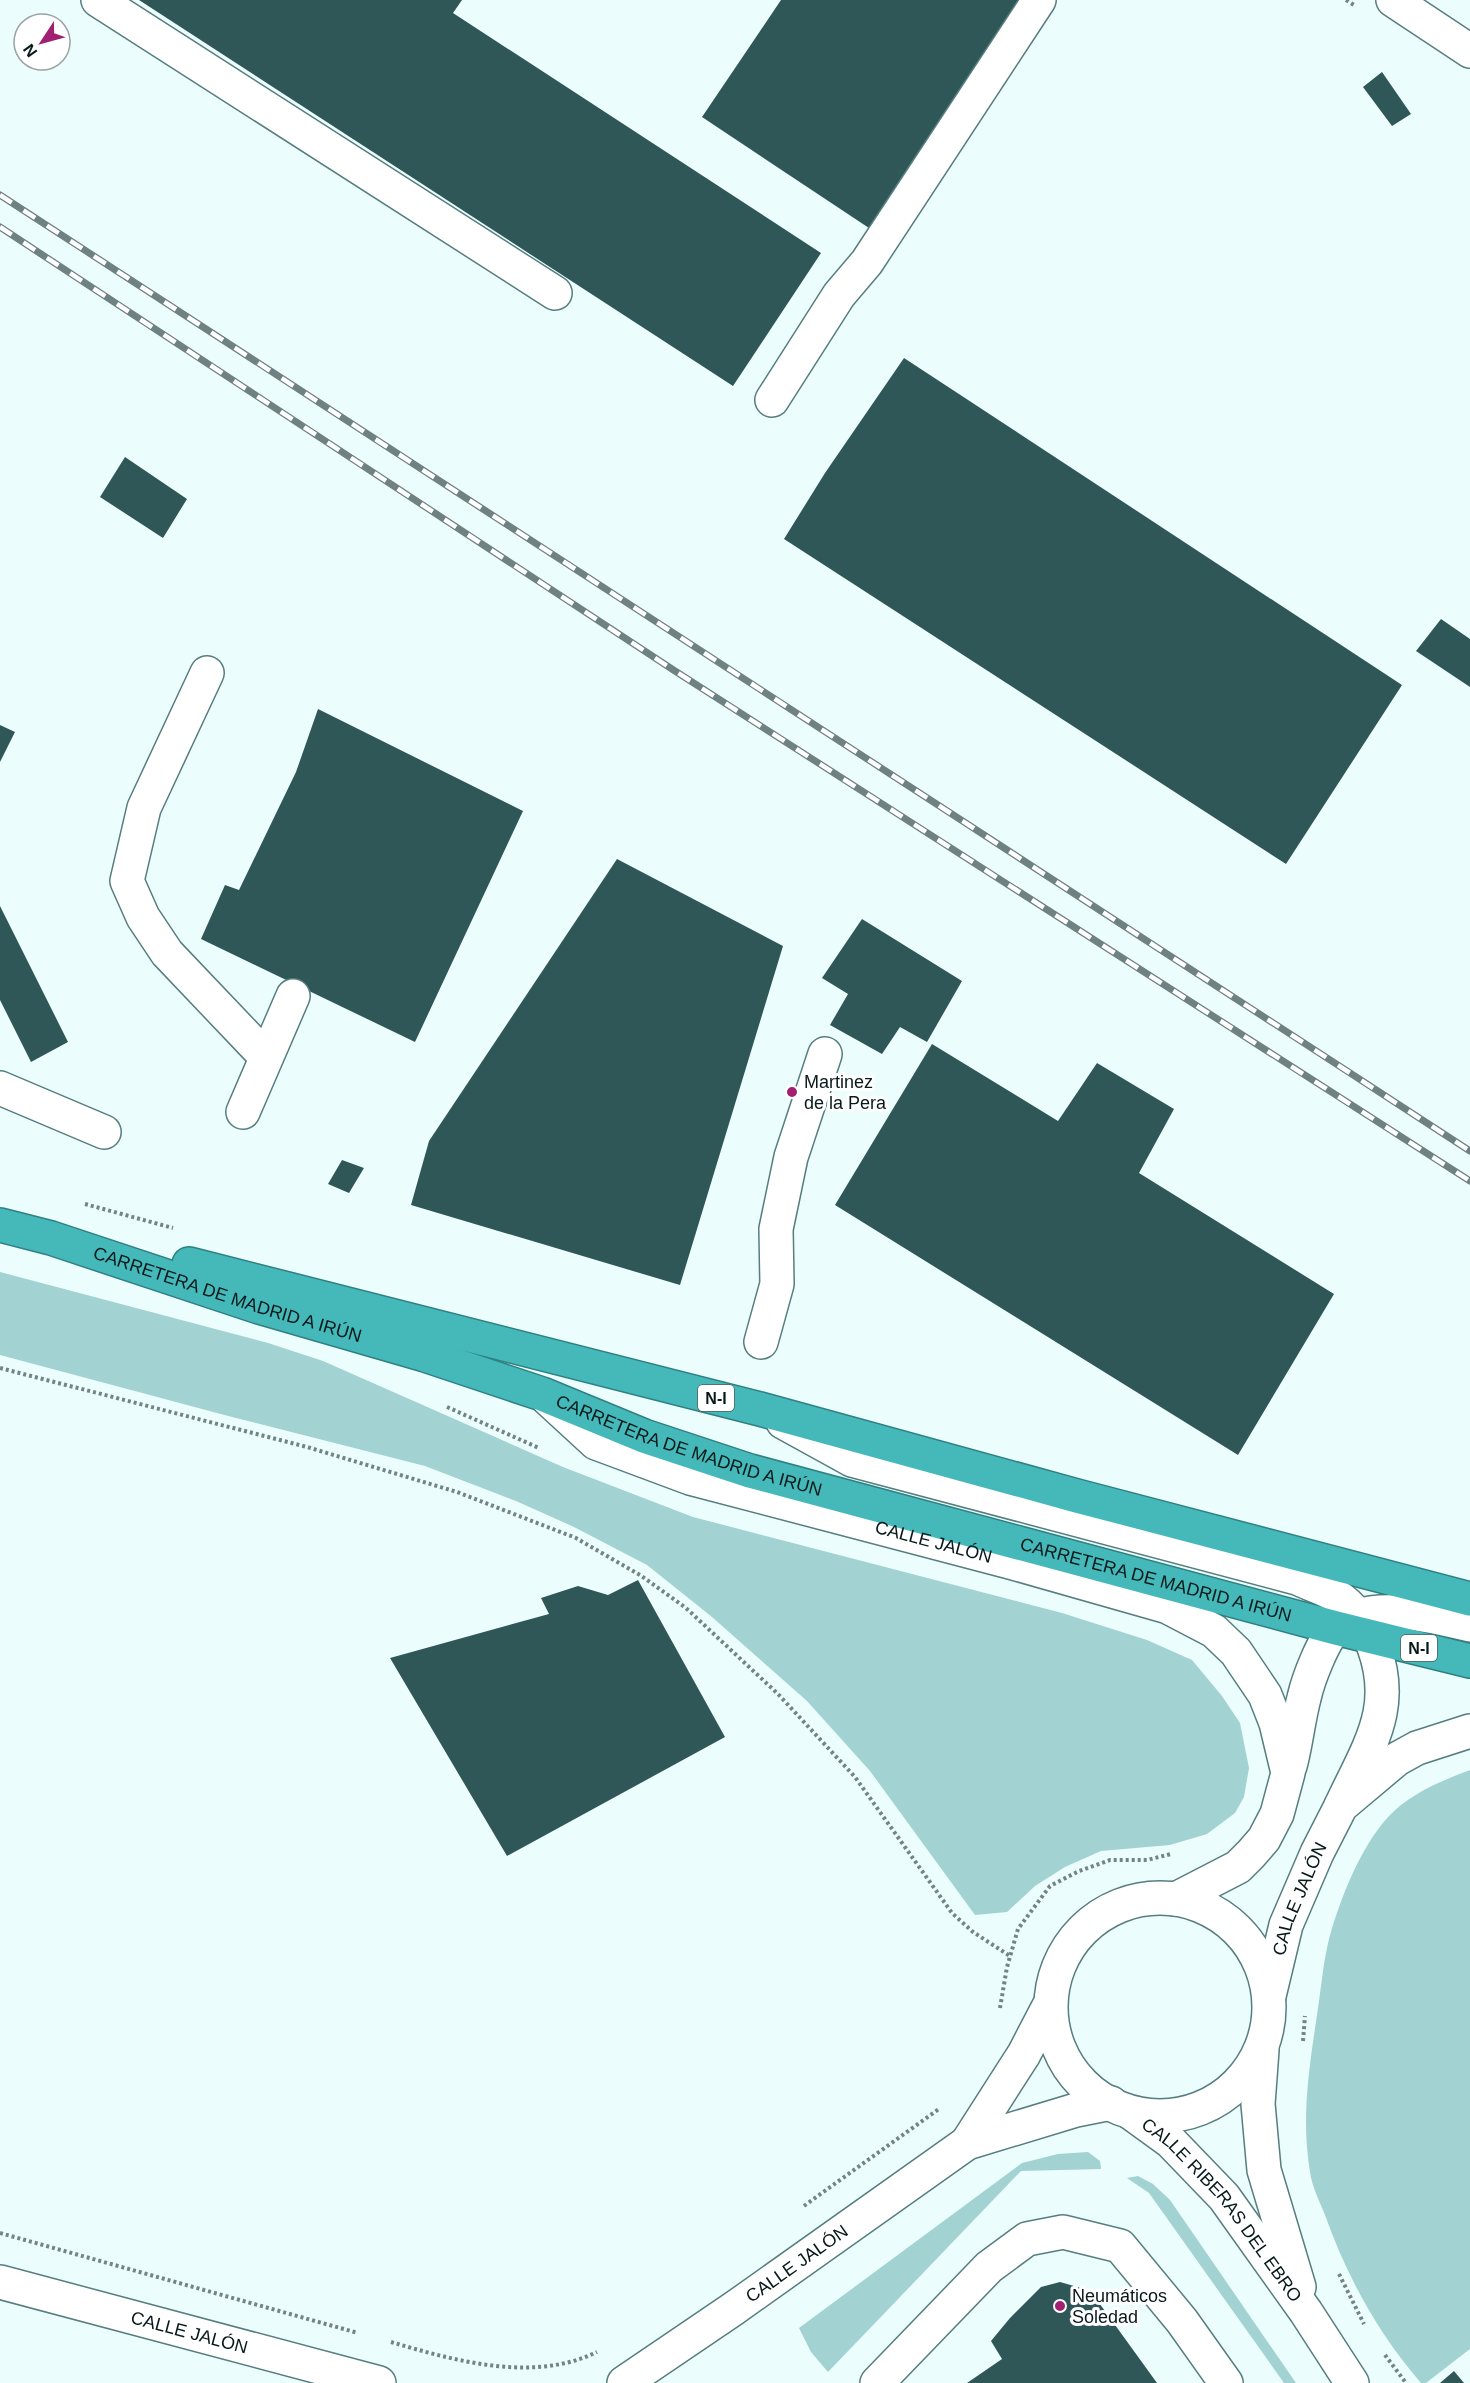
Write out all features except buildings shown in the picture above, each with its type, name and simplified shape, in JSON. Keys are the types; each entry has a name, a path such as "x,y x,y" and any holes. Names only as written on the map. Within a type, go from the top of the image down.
{"highway":[{"name":"CARRETERA DE MADRID A IRÚN","path":"0,1225 51,1238 205,1267 760,1409 1077,1496 1470,1599"},
{"name":"CARRETERA DE MADRID A IRÚN","path":"51,1238 259,1307 425,1354 542,1394 644,1436 750,1471 1354,1626"},
{"name":"N-I","path":"1354,1626 1470,1660"}],"street":[{"path":"98,0 555,293"},
{"path":"772,400 839,295 867,262 1039,0"},
{"path":"1393,0 1470,51"},
{"path":"207,673 144,808 127,881 143,917 167,953 265,1056"},
{"path":"243,1112 265,1056 293,996"},
{"path":"761,1342 777,1284 776,1229 791,1157 825,1054"},
{"path":"0,1088 104,1132"},
{"name":"CALLE JALÓN","path":"542,1394 596,1443 690,1478 1010,1562 1168,1607 1214,1631 1236,1652 1265,1695 1276,1723 1288,1773"},
{"name":"CARRETERA DE MADRID A IRÚN","path":"760,1409 852,1460 1297,1578 1335,1595 1354,1626"},
{"path":"1354,1626 1386,1612 1423,1613 1470,1625"},
{"name":"CALLE JALÓN","path":"1176,1899 1238,1866 1264,1839 1277,1814 1310,1676 1354,1626 1376,1655 1382,1691 1380,1713 1372,1739 1317,1853 1286,1924 1269,1997"},
{"name":"CALLE JALÓN","path":"1341,1806 1397,1759 1417,1749 1470,1731"},
{"path":"1050,2004 1055,1974 1064,1953 1083,1929 1102,1914 1124,1903 1146,1898 1176,1899 1202,1906 1228,1922 1250,1945 1263,1972 1269,1997 1268,2026 1254,2063 1241,2081 1204,2108 1178,2116 1155,2117 1121,2108"},
{"name":"CALLE JALÓN","path":"967,2142 1024,2054 1050,2004"},
{"name":"CALLE RIBERAS DEL EBRO","path":"1050,2004 1053,2031 1059,2050 1076,2078 1098,2097 1121,2108 1171,2142 1224,2197 1306,2312 1352,2383"},
{"name":"CALLE RIBERAS DEL EBRO","path":"1263,2044 1258,2104 1264,2170 1306,2312"},
{"name":"CALLE JALÓN","path":"624,2383 733,2309 967,2142 1076,2110 1121,2108"},
{"path":"877,2383 989,2267 1028,2239 1063,2232 1120,2246 1182,2321 1226,2383"},
{"name":"CALLE JALÓN","path":"0,2282 379,2383"}],"path":[{"path":"0,1368 307,1447 457,1492 576,1538 622,1564 686,1608 778,1694 855,1777 952,1913 973,1932 1010,1956"},
{"path":"999,2013 1010,1956 1018,1929 1050,1886 1078,1871 1110,1860 1147,1860 1175,1853"},
{"path":"1301,2051 1305,2011"},
{"path":"802,2208 942,2107"},
{"path":"0,2233 363,2334"},
{"path":"1335,2266 1367,2328"},
{"path":"385,2341 452,2360 546,2368 570,2363 604,2347"},
{"path":"1383,2352 1406,2383"}],"shaded area":[{"path":"0,1272 268,1343 323,1361 563,1467 693,1517 1062,1613 1147,1640 1192,1660 1222,1696 1240,1723 1249,1768 1244,1797 1235,1813 1207,1834 1170,1845 1101,1851 1065,1867 1035,1886 1007,1912 975,1915 870,1771 807,1701 712,1617 647,1565 574,1527 516,1501 425,1466 0,1355"},
{"path":"1470,1770 1470,2349 1426,2383 1421,2383 1405,2364 1365,2304 1343,2260 1316,2194 1307,2152 1307,2094 1327,1948 1339,1907 1360,1859 1378,1830 1396,1809 1426,1789"},
{"path":"1088,2152 1100,2161 1101,2169 1021,2171 828,2372 811,2352 799,2328 1022,2163 1058,2154"},
{"path":"1138,2176 1153,2184 1170,2200 1296,2383 1284,2383 1149,2193 1127,2178"}],"railway":[{"path":"0,195 1470,1151"},
{"path":"0,227 675,671 1470,1181"}],"place":[{"name":"Martinez de la Pera","path":"792,1092"},
{"name":"Neumáticos Soledad","path":"1060,2306"}]}
